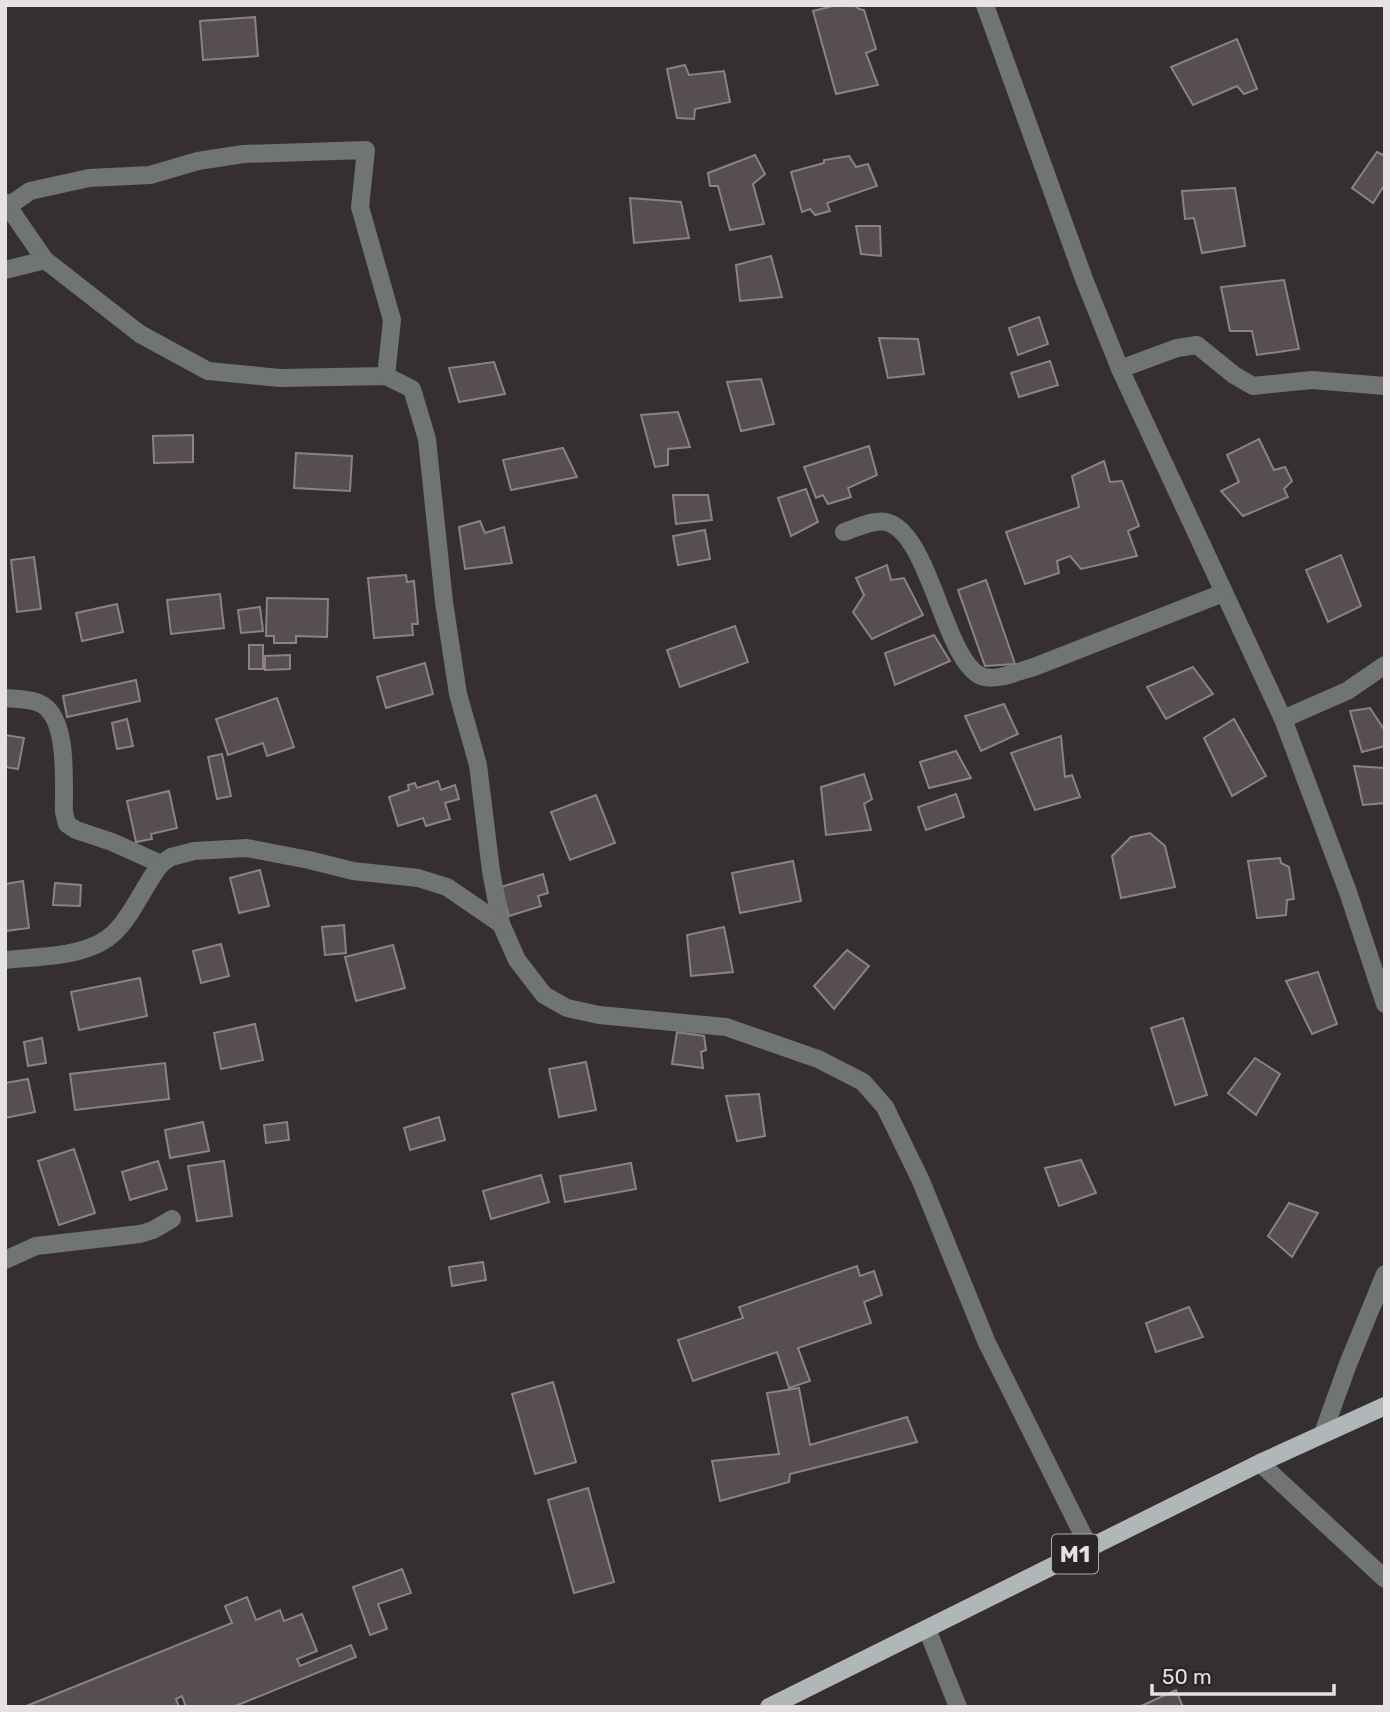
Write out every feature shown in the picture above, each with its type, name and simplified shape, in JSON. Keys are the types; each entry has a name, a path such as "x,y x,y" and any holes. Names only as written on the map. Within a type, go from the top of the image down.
{"main road":[{"name":"M1","path":"769,1707 1088,1547 1323,1433 1385,1406"}],"street":[{"path":"985,5 1084,279 1120,369 1283,719 1348,892 1385,1004"},
{"path":"387,376 392,320 360,207 366,150 243,154 198,161 150,175 89,178 30,191 6,205 45,260 141,334 208,371 280,378 387,376 412,389 428,439 443,602 458,694 478,765 491,870 501,924 517,960 544,995 567,1008 599,1015 726,1027 818,1059 863,1082 885,1107 921,1181 987,1343 1088,1547"},
{"path":"5,270 45,260"},
{"path":"1120,369 1177,348 1197,345 1234,375 1253,386 1312,380 1385,386"},
{"path":"844,532 867,524 885,522 901,529 914,547 961,653 975,672 983,677 1034,667 1223,593"},
{"path":"1283,719 1347,691 1385,665"},
{"path":"5,698 39,703 52,713 60,726 64,813 67,824 161,864"},
{"path":"5,960 60,954 97,946 115,932 161,864 171,857 194,851 247,848 353,871 432,881 447,887 501,924"},
{"path":"5,1260 36,1247 140,1234 172,1219"},
{"path":"1323,1433 1385,1275"},
{"path":"1260,1463 1385,1579"},
{"path":"927,1629 958,1707"}],"building":[{"path":"837,5 854,5 864,10 876,49 866,53 878,85 836,94 813,11"},
{"path":"255,17 258,56 203,60 200,21"},
{"path":"1237,39 1257,89 1244,94 1237,86 1193,105 1171,67"},
{"path":"685,65 689,75 724,71 730,102 695,109 694,119 677,118 667,69"},
{"path":"1377,152 1385,156 1385,184 1373,203 1352,188"},
{"path":"755,155 765,174 753,184 764,224 730,230 718,186 710,186 708,173"},
{"path":"849,156 856,167 868,164 877,186 827,203 830,211 815,215 810,209 802,212 791,172 824,163 824,160"},
{"path":"1235,188 1245,246 1202,253 1194,218 1185,219 1182,191"},
{"path":"630,198 681,202 689,238 634,243"},
{"path":"856,226 880,226 881,256 861,254"},
{"path":"771,256 782,297 740,301 736,265"},
{"path":"1284,280 1299,349 1257,355 1252,331 1230,331 1221,287"},
{"path":"1039,317 1048,344 1018,355 1009,328"},
{"path":"879,338 918,339 924,374 888,378"},
{"path":"1050,361 1058,385 1019,397 1011,373"},
{"path":"494,362 505,394 459,402 449,368"},
{"path":"761,379 774,424 741,431 727,382"},
{"path":"678,412 690,447 668,449 668,465 655,467 641,415"},
{"path":"193,435 193,462 154,463 153,436"},
{"path":"1259,439 1274,470 1285,467 1292,481 1284,489 1288,497 1243,516 1221,491 1239,482 1227,455"},
{"path":"869,446 877,475 848,488 851,497 828,504 823,495 816,498 804,467"},
{"path":"563,448 577,477 511,490 503,460"},
{"path":"296,453 352,456 350,491 294,488"},
{"path":"1104,461 1110,482 1122,481 1139,526 1128,531 1137,556 1081,569 1070,556 1057,561 1059,573 1025,584 1006,532 1079,507 1072,476"},
{"path":"806,489 818,522 791,536 778,498"},
{"path":"673,495 708,495 712,520 676,524"},
{"path":"480,521 485,533 504,527 512,563 465,569 459,527"},
{"path":"705,530 710,559 678,565 673,536"},
{"path":"1341,555 1361,606 1328,622 1306,570"},
{"path":"34,557 41,609 17,612 11,560"},
{"path":"887,565 891,580 904,578 923,615 872,639 853,612 864,595 856,578"},
{"path":"406,575 407,582 414,581 418,624 412,624 413,635 374,638 368,578"},
{"path":"986,580 1015,664 985,666 958,590"},
{"path":"220,594 224,628 171,634 167,600"},
{"path":"267,598 328,599 327,637 296,636 296,643 274,643 274,636 266,636"},
{"path":"117,604 123,632 82,641 76,613"},
{"path":"260,607 263,631 241,633 238,610"},
{"path":"735,626 748,662 680,687 667,650"},
{"path":"934,635 950,661 895,685 885,653"},
{"path":"249,645 263,645 263,669 249,669"},
{"path":"290,655 290,669 265,670 265,656"},
{"path":"425,663 433,694 386,708 377,677"},
{"path":"1193,667 1213,694 1166,719 1147,687"},
{"path":"136,680 140,701 67,717 63,696"},
{"path":"277,698 294,747 267,756 263,743 228,755 216,719"},
{"path":"1004,704 1018,734 981,751 965,716"},
{"path":"1370,708 1385,731 1385,746 1362,752 1350,711"},
{"path":"127,719 133,746 117,749 112,723"},
{"path":"1234,719 1266,776 1232,796 1204,738"},
{"path":"5,735 24,738 18,769 5,767"},
{"path":"1061,736 1065,777 1072,775 1080,797 1035,810 1011,753"},
{"path":"956,751 971,778 929,788 920,762"},
{"path":"222,754 231,796 217,799 208,757"},
{"path":"1354,766 1384,768 1385,803 1363,805"},
{"path":"864,774 872,799 864,804 871,830 826,835 821,787"},
{"path":"438,781 441,790 455,785 459,799 445,803 450,819 426,826 423,818 398,826 389,797 409,790 408,785 415,783 417,788"},
{"path":"169,791 177,828 151,834 152,839 136,842 127,801"},
{"path":"956,794 964,817 926,830 918,807"},
{"path":"596,795 615,843 570,860 551,812"},
{"path":"1150,833 1165,846 1175,887 1121,898 1112,856 1131,837"},
{"path":"1280,858 1281,863 1289,867 1294,899 1287,900 1286,915 1257,918 1248,861"},
{"path":"793,861 801,901 740,913 732,873"},
{"path":"260,870 269,906 239,913 230,878"},
{"path":"543,874 548,893 538,896 541,906 509,916 501,887"},
{"path":"23,881 29,928 5,931 5,884"},
{"path":"55,883 81,885 80,906 53,905"},
{"path":"344,925 346,953 325,955 322,927"},
{"path":"724,927 733,972 691,976 687,935"},
{"path":"221,944 229,976 201,983 193,951"},
{"path":"393,945 405,988 356,1001 345,957"},
{"path":"847,950 869,966 834,1009 814,986"},
{"path":"1318,972 1337,1024 1312,1034 1286,981"},
{"path":"140,978 147,1016 79,1030 71,992"},
{"path":"1183,1018 1207,1095 1175,1105 1151,1028"},
{"path":"255,1024 263,1060 221,1069 214,1033"},
{"path":"677,1032 704,1036 706,1050 701,1052 703,1068 672,1064"},
{"path":"42,1038 46,1063 28,1066 24,1042"},
{"path":"1255,1058 1280,1074 1256,1115 1228,1093"},
{"path":"586,1062 596,1110 559,1117 549,1069"},
{"path":"165,1063 169,1099 75,1110 70,1074"},
{"path":"28,1079 35,1112 5,1118 5,1083"},
{"path":"759,1094 765,1136 737,1141 726,1096"},
{"path":"439,1117 445,1140 410,1150 404,1128"},
{"path":"203,1122 209,1151 170,1158 165,1130"},
{"path":"287,1122 289,1140 266,1143 264,1125"},
{"path":"74,1149 95,1213 59,1225 38,1161"},
{"path":"1081,1160 1096,1193 1059,1206 1045,1168"},
{"path":"158,1161 167,1189 130,1200 122,1172"},
{"path":"224,1161 232,1216 197,1221 188,1166"},
{"path":"631,1163 636,1189 565,1202 560,1176"},
{"path":"541,1175 549,1202 491,1219 483,1191"},
{"path":"1289,1203 1318,1213 1292,1257 1268,1236"},
{"path":"483,1262 486,1280 452,1286 449,1267"},
{"path":"857,1266 860,1276 874,1271 882,1295 864,1302 871,1323 798,1348 810,1381 789,1388 777,1352 693,1381 678,1340 743,1318 739,1307"},
{"path":"1189,1307 1203,1337 1156,1352 1146,1323"},
{"path":"553,1382 576,1462 535,1474 512,1394"},
{"path":"799,1388 810,1445 907,1417 917,1442 790,1474 789,1482 720,1501 712,1461 779,1454 767,1393"},
{"path":"588,1488 614,1582 574,1593 548,1500"},
{"path":"402,1569 411,1593 378,1604 387,1629 370,1635 353,1587"},
{"path":"247,1597 256,1620 280,1610 284,1621 302,1614 317,1651 297,1659 300,1666 351,1645 356,1657 233,1707 186,1707 182,1696 176,1699 179,1707 24,1707 232,1623 225,1606"},
{"path":"1176,1690 1183,1707 1139,1707"}]}
